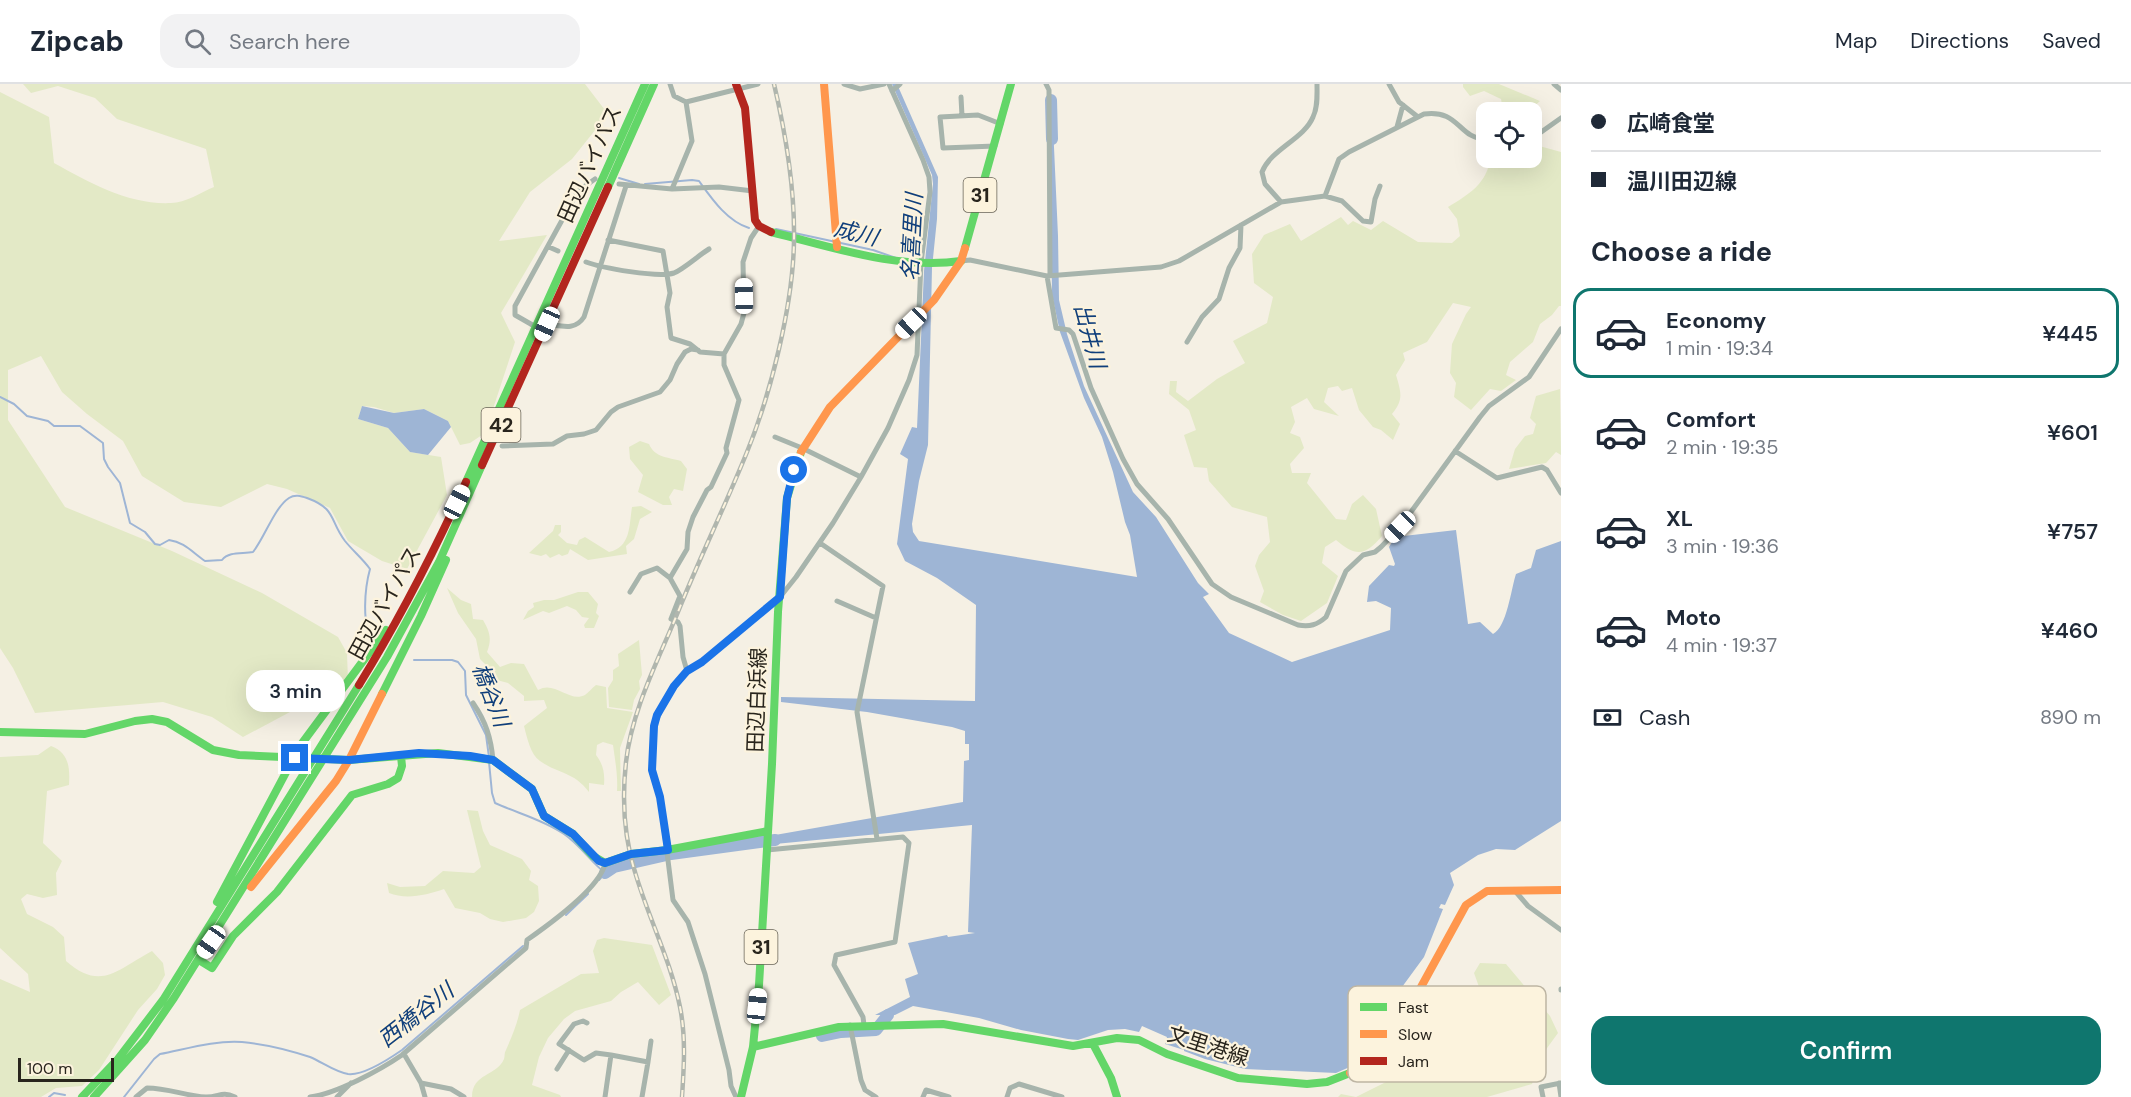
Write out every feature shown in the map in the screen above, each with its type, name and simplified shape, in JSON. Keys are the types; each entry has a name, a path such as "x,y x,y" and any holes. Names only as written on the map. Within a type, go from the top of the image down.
{"main road":[{"name":"田辺バイパス","path":"322,754 433,553 645,84"},
{"name":"田辺バイパス","path":"82,1097 140,1033 396,641 439,562 654,84"},
{"path":"824,84 837,247"},
{"name":"田辺白浜線","path":"741,1097 753,1047 759,985 787,498 802,448 830,407 934,300 961,261 1011,84"},
{"path":"736,87 745,108 755,220 759,226 766,231 892,261 921,263 961,261"},
{"path":"401,756 402,766 398,778 388,784 352,795 277,892 233,936 212,969 197,963 248,890 336,781 349,760 440,576 469,496"},
{"path":"186,964 308,735 387,629 433,553"},
{"path":"0,732 85,734 152,719 167,722 213,750 272,758 349,760 438,753 489,759 532,789 544,816 573,834 592,856 604,865 631,854 668,851 768,832"},
{"name":"田辺バイパス","path":"94,1097 145,1040 197,963 312,770"},
{"name":"文里港線","path":"1422,986 1466,905 1477,896 1487,891 1502,889 1516,892 1561,890"},
{"name":"文里港線","path":"753,1047 816,1032 851,1030 867,1025 943,1024 1066,1046 1093,1044 1117,1038 1139,1040 1167,1054 1238,1078 1307,1084 1338,1079 1348,1074"},
{"path":"1093,1044 1111,1078 1117,1097"}],"street":[{"path":"670,84 674,96 686,102 736,87 758,84"},
{"path":"844,84 860,89 884,84"},
{"path":"736,1097 731,1086 705,974 688,922 673,900 660,797 652,770 654,726 666,698 687,671 702,662 780,597 820,543 888,428 909,380 917,355 921,263 930,192 929,177 889,84"},
{"path":"893,90 900,84"},
{"path":"1046,84 1049,90 1049,275 1056,328 1068,330 1073,334 1091,388 1123,459 1137,484 1168,519 1212,584 1221,592 1298,626 1309,627 1320,623 1326,617 1346,570 1364,555 1381,547 1400,527 1489,406 1528,377 1561,329"},
{"path":"1281,202 1265,184 1262,172 1269,160 1313,118 1317,104 1317,84"},
{"path":"1389,84 1403,105 1418,117"},
{"path":"1554,84 1561,90"},
{"path":"961,97 962,116"},
{"path":"672,189 692,141 686,102"},
{"path":"1397,127 1403,105"},
{"path":"1325,196 1339,159 1418,117 1437,112 1448,116 1476,137"},
{"path":"995,146 943,148 940,117 978,115 1001,124"},
{"path":"1542,131 1561,118"},
{"path":"536,327 517,318 515,306 578,191 595,179"},
{"path":"618,184 672,189 710,186 753,191"},
{"path":"547,324 573,327 579,324 584,317 626,186"},
{"path":"961,261 969,260 1049,275 1161,267 1179,261 1281,202 1325,196 1342,201 1363,221 1371,222 1380,186"},
{"path":"1187,342 1202,317 1219,299 1229,268 1240,248 1241,225"},
{"path":"670,579 687,549 688,532 693,517 707,490 711,487 727,453 726,448 739,400 724,365 724,354 741,324 744,313 743,262 751,238 759,226"},
{"path":"608,240 663,251 670,293 667,307 671,338 690,344 698,350"},
{"path":"549,247 558,251"},
{"path":"586,262 599,267 648,273 674,273 709,249"},
{"path":"502,446 553,444 567,436 596,430 618,407 660,392 670,380 677,364 691,349 724,354"},
{"path":"775,438 802,448 861,477"},
{"path":"1455,451 1497,477 1542,467 1547,470 1561,493"},
{"path":"820,543 883,586 856,712 877,839"},
{"path":"630,592 641,574 657,568 670,579 680,596 671,619 678,622 680,626 687,671"},
{"path":"837,601 876,618"},
{"path":"473,703 491,739 489,759"},
{"path":"767,848 903,837 909,843 895,942 836,955 834,965 867,1025"},
{"path":"314,1097 353,1082 385,1066 404,1053 526,948 527,940 568,909 599,876 604,865"},
{"path":"1516,892 1528,906 1561,930"},
{"path":"587,1023 583,1021 574,1024 559,1044 584,1060 596,1053 648,1062"},
{"path":"851,1030 861,1080 865,1090 876,1097"},
{"path":"642,1097 651,1041"},
{"path":"557,1069 569,1050"},
{"path":"404,1053 421,1083 425,1097"},
{"path":"605,1097 611,1055"},
{"path":"338,1097 353,1082"},
{"path":"421,1083 451,1089 464,1097"},
{"path":"1543,1097 1540,1087 1560,1083 1561,1097"},
{"path":"1007,1097 1010,1088 1018,1084 1062,1097"},
{"path":"136,1097 147,1088 163,1088 184,1094 209,1097 226,1093 235,1097"},
{"path":"923,1097 926,1090 949,1097"}],"green space":[{"path":"23,84 585,84 608,114 572,159 530,192 499,241 547,235 501,313 515,342 485,433 470,443 460,445 448,421 424,409 394,413 362,406 358,419 388,428 410,452 441,457 447,495 407,569 382,561 348,541 330,508 287,489 267,484 221,507 184,502 142,476 123,441 62,392 41,356 8,370 8,420 65,507 172,551 262,593 338,637 347,653 348,681 243,737 212,717 163,702 35,713 13,668 0,648 0,92 49,117 54,163 96,185 125,196 155,203 176,203 214,187 206,149 117,119 95,98 58,86 31,93"},
{"path":"1463,84 1499,84 1540,101 1502,102 1501,99 1484,91 1470,96"},
{"path":"1542,147 1561,152 1561,306 1540,324 1533,342 1510,362 1506,375 1516,380 1501,391 1490,389 1471,410 1454,397 1456,383 1450,373 1452,344 1471,307 1453,303 1427,342 1403,353 1405,360 1396,375 1400,400 1392,414 1400,424 1393,440 1381,430 1373,427 1359,410 1352,388 1342,391 1338,386 1328,388 1324,402 1339,416 1314,409 1307,398 1291,407 1295,422 1290,433 1300,437 1304,448 1290,464 1292,473 1311,473 1307,483 1336,519 1346,520 1352,504 1363,495 1376,509 1382,536 1365,551 1360,552 1343,546 1336,540 1325,547 1322,563 1338,576 1327,603 1301,621 1283,615 1260,602 1264,591 1255,566 1259,555 1270,542 1267,517 1232,507 1209,481 1207,468 1194,467 1184,435 1196,430 1189,410 1169,394 1170,381 1177,381 1176,392 1188,401 1217,379 1245,363 1233,341 1267,323 1273,297 1254,283 1252,254 1264,235 1290,224 1301,241 1341,217 1348,225 1353,221 1371,230 1383,221 1418,242 1452,243 1460,236 1457,219 1448,207 1470,193 1485,175 1488,168 1542,168"},
{"path":"1560,389 1561,455 1556,452 1546,463 1509,469 1515,449 1525,436 1533,434 1536,424 1530,418 1536,396"},
{"path":"640,441 649,444 658,454 681,461 687,469 683,491 674,489 669,497 672,505 663,505 638,492 643,475 630,459 629,447"},
{"path":"641,506 652,512 640,519 634,539 626,546 627,554 588,560 570,549 568,554 562,556 559,554 550,558 546,554 541,556 529,553 553,531 555,525 561,525 561,532 558,535 567,543 577,545 579,540 585,537 609,552 621,546 625,541 632,507"},
{"path":"447,588 461,600 471,604 473,619 483,620 490,636 487,652 500,667 511,663 524,664 538,690 556,689 579,697 585,695 596,685 606,687 607,708 633,712 620,748 621,791 617,791 613,745 603,742 597,745 596,755 603,769 604,785 589,783 589,792 571,776 537,758 529,745 524,726 547,708 544,700 524,701 524,696 508,683 493,679 487,666 480,659 476,639 458,613"},
{"path":"578,592 588,592 598,604 596,613 599,616 594,628 585,628 584,625 589,618 582,617 576,610 567,606 549,613 543,611 523,620 528,611 534,607 533,603 554,600"},
{"path":"639,640 642,675 639,681 640,689 632,710 609,707 608,688 613,680 613,670 619,666 618,654"},
{"path":"51,746 62,753 67,761 69,785 47,791 43,843 62,861 56,873 57,895 43,898 27,894 21,899 27,914 53,927 64,937 66,961 89,975 109,974 152,951 163,963 165,975 157,989 138,1010 99,1070 82,1086 56,1088 41,1097 0,1097 0,979 30,992 28,974 0,948 0,757 38,755"},
{"path":"467,810 478,811 483,831 490,845 522,859 531,871 529,880 538,886 539,901 534,912 526,918 503,922 490,919 480,913 455,908 444,889 424,895 409,896 389,893 387,883 400,887 425,886 443,871 474,873 481,867"},
{"path":"604,938 652,945 671,995 659,1005 638,982 611,1001 575,1011 564,1019 548,1038 539,1057 532,1085 561,1097 472,1097 476,1083 501,1065 520,1010 581,974 599,973 593,951 597,940"},
{"path":"1480,963 1506,964 1525,986 1479,986 1474,973"},
{"path":"1546,1011 1550,1016 1558,1033 1546,1050"},
{"path":"1386,1082 1533,1082 1487,1097 1356,1097"},
{"path":"1341,1094 1356,1097 1338,1097"}],"water":[{"path":"892,84 897,84 938,177 932,268 928,445 912,524 913,532 919,541 1137,577 1130,535 1113,472 1102,437 1084,398 1060,332 1052,295 1050,124 1053,125 1059,300 1067,334 1084,386 1133,492 1156,517 1198,583 1209,594 1203,597 1229,633 1292,662 1390,630 1391,608 1376,601 1367,602 1369,586 1389,565 1394,566 1395,564 1389,547 1395,537 1456,530 1468,624 1480,622 1493,634 1502,624 1516,574 1531,568 1536,550 1561,541 1561,821 1515,850 1496,849 1478,855 1450,873 1454,885 1445,905 1441,904 1439,908 1443,909 1424,957 1403,986 1348,986 1348,1068 1336,1073 1245,1069 1205,1059 1165,1044 1167,1037 1142,1026 1139,1032 1125,1029 1108,1030 1078,1040 913,1006 895,1015 875,1015 910,997 905,979 918,974 908,943 947,935 948,937 975,933 968,932 972,825 775,844 775,835 963,802 964,761 969,760 969,744 965,744 965,731 867,712 781,702 781,697 975,701 976,605 937,578 905,561 897,544 908,459 900,454 912,427 917,428 924,271 932,175"},
{"path":"362,406 394,413 424,409 448,421 451,427 428,455 410,452 388,428 358,419"}],"waterway":[{"name":"出井川","path":"1051,100 1052,139"},
{"name":"成川","path":"619,178 639,184"},
{"name":"成川","path":"645,184 699,181 727,215 749,228"},
{"name":"成川","path":"776,229 873,250 896,258"},
{"name":"橋谷川","path":"0,397 14,404 27,416 48,421 54,426 80,426 103,443 104,459 120,483 130,523 145,532 155,544 174,541 184,545 205,561 222,560 232,554 253,552 274,516 291,497 305,497 317,502 328,511 345,541 370,569 365,616 373,640"},
{"name":"橋谷川","path":"414,660 452,660 458,662 465,671 466,695 486,735 489,757"},
{"name":"橋谷川","path":"489,762 495,803 564,834 605,873 599,880"},
{"name":"橋谷川","path":"605,873 614,867 671,854 775,840"},
{"name":"西橋谷川","path":"566,915 588,894"},
{"name":"西橋谷川","path":"124,1097 160,1054 221,1042 250,1043 285,1050 310,1057 348,1074 369,1070 402,1050 523,946"},
{"path":"822,1036 841,1032 876,1030 888,1015"},
{"name":"西橋谷川","path":"49,1097 54,1093 65,1095"}],"railway":[{"path":"682,1097 684,1052 682,1018 671,973 631,859 625,817 626,762 640,702 747,452 756,429 779,348 790,293 794,221 789,162 774,84"}],"traffic: fast":[{"path":"466,482 645,84"},
{"path":"608,187 654,84"},
{"path":"965,248 1011,84"},
{"path":"771,232 889,260 937,263 961,261"},
{"path":"741,1097 753,1047 759,985 778,612 787,498 801,452"},
{"path":"94,1097 145,1040 174,998 387,657 439,562 482,465"},
{"path":"382,694 446,560"},
{"path":"217,902 300,746 386,630"},
{"path":"82,1097 118,1059 163,1000 359,685"},
{"path":"0,732 85,734 152,719 167,722 213,750 239,755 349,760 438,753 493,760 532,789 544,816 573,834 593,856 605,863 631,854 667,850 768,831"},
{"path":"199,960 212,968 233,936 277,892 352,795 388,784 398,778 402,766 401,756"},
{"path":"753,1047 839,1027 943,1024 1073,1046 1117,1038 1139,1040 1167,1054 1238,1078 1307,1084 1327,1082 1348,1074"},
{"path":"1093,1044 1111,1078 1117,1097"}],"traffic: slow":[{"path":"824,84 837,247"},
{"path":"801,452 830,407 934,300 961,261 965,248"},
{"path":"251,887 336,781 382,694"},
{"path":"1422,986 1466,905 1487,891 1561,890"}],"traffic: jam":[{"path":"736,84 745,108 755,220 759,226 771,232"},
{"path":"482,465 608,187"},
{"path":"359,685 416,585 466,482"}],"route":[{"path":"295,758 349,760 438,753 493,760 526,783 536,795 544,816 573,834 599,861 605,863 631,854 668,850 660,797 652,770 654,726 657,715 674,686 687,671 702,662 780,597 787,498 794,470"}],"water label":[{"name":"名喜里川","path":"912,237"}]}
